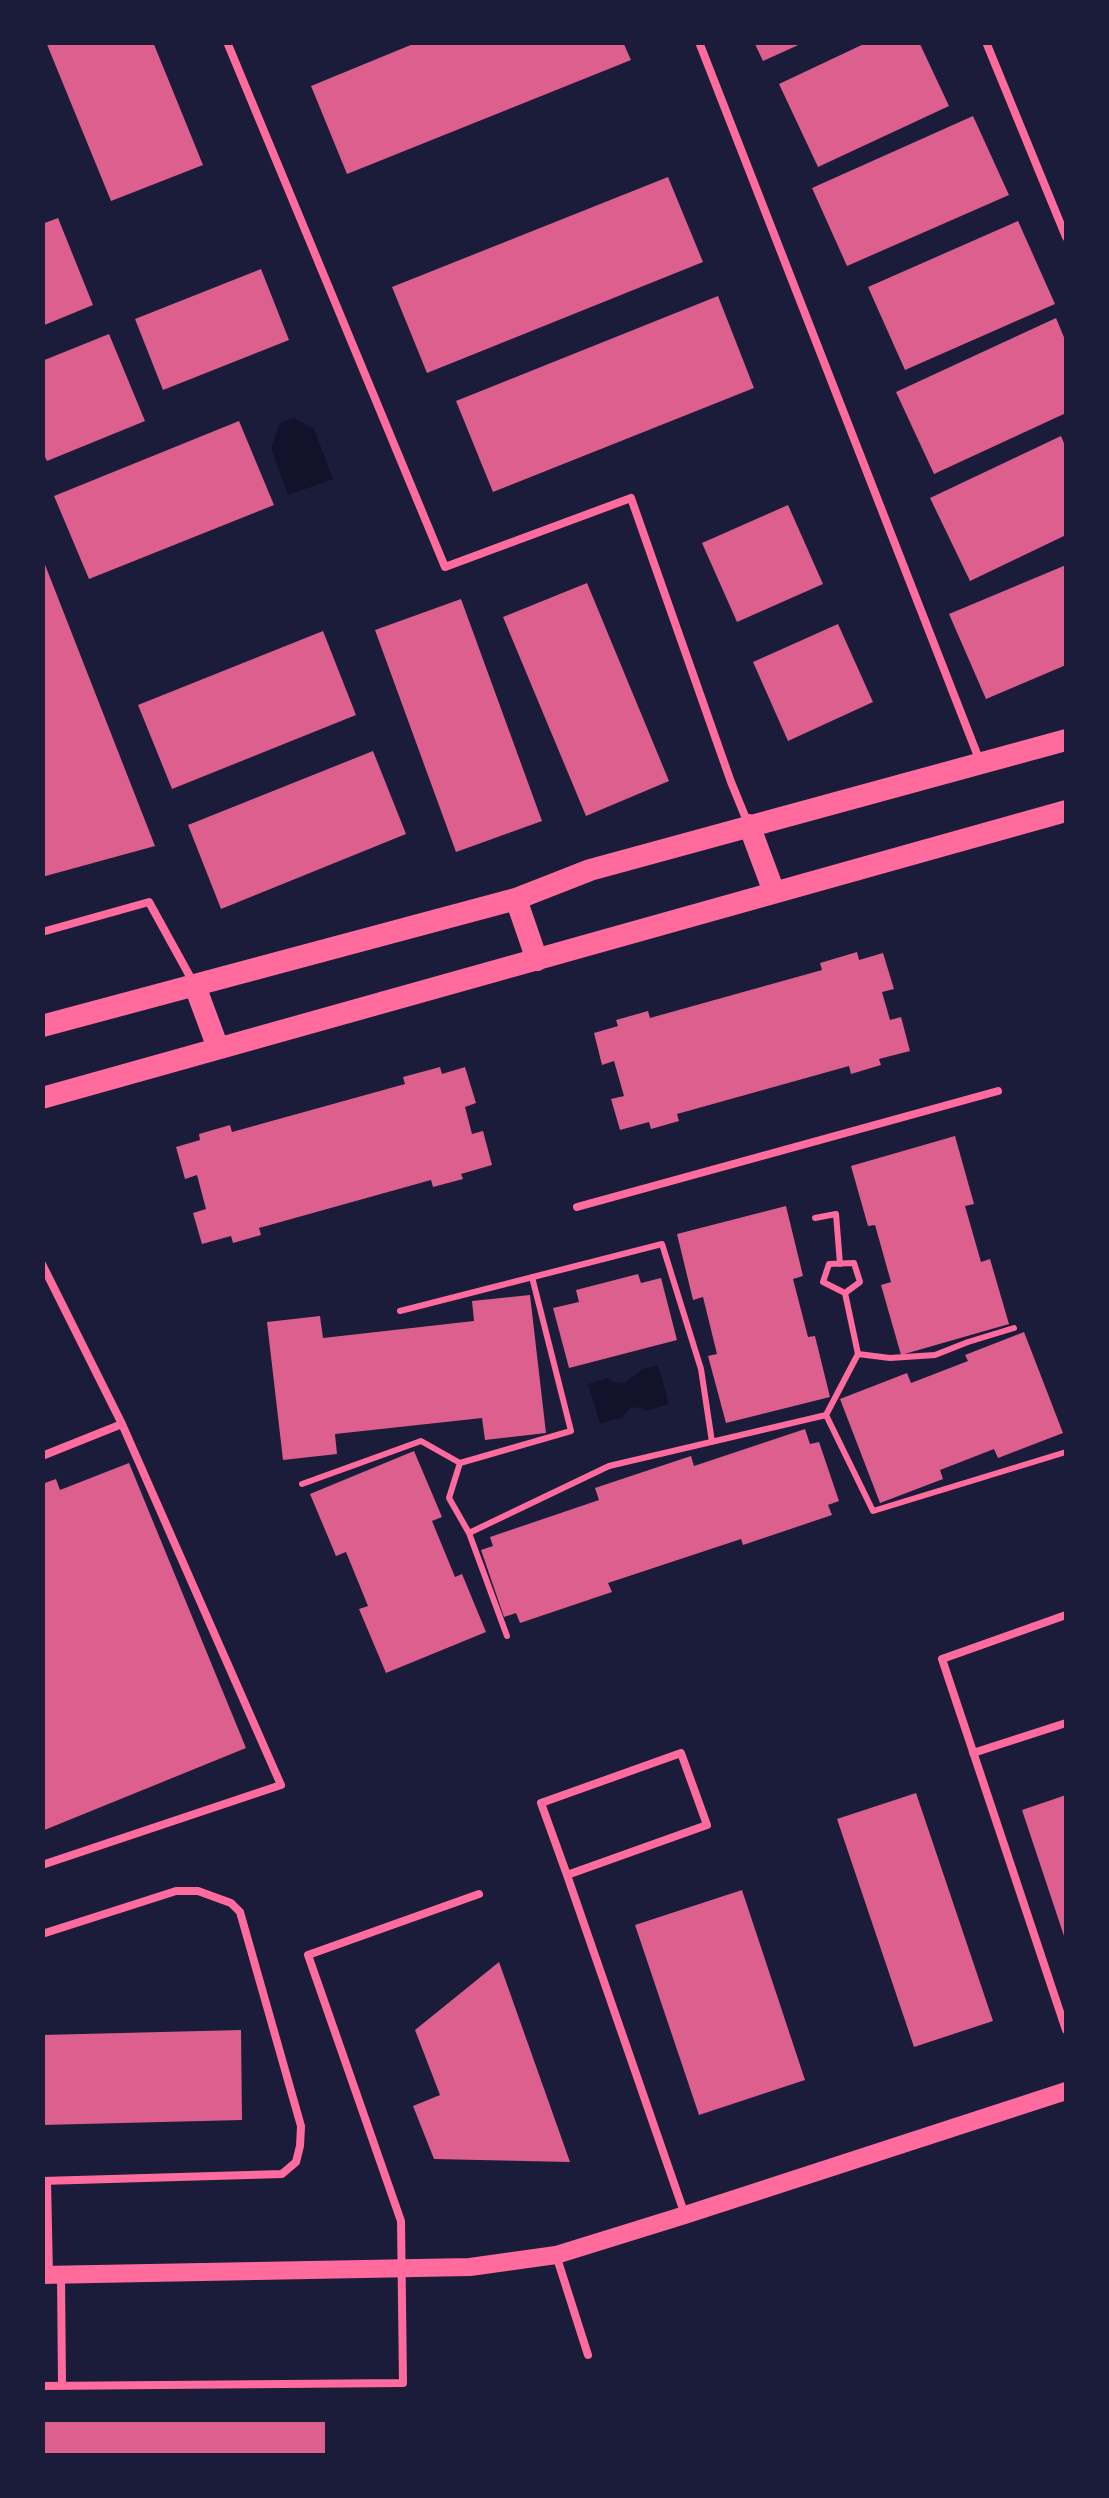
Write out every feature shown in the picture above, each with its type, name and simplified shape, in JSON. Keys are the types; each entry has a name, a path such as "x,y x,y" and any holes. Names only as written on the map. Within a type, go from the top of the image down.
{"main road":[{"path":"42,1026 516,899 590,870 1066,740"},
{"path":"42,1098 1066,811"},
{"path":"749,826 774,892"},
{"path":"516,899 537,960"},
{"path":"195,986 218,1048"}],"street":[{"path":"51,2275 470,2266 556,2254 1066,2091"}],"lane":[{"path":"227,42 445,568 631,498 749,826"},
{"path":"699,42 981,764"},
{"path":"986,42 1066,237"},
{"path":"42,932 148,902 195,986"},
{"path":"577,1207 998,1091"},
{"path":"42,1264 122,1424 281,1785 42,1864"},
{"path":"42,1456 122,1424"},
{"path":"1066,1615 942,1659 1066,2030"},
{"path":"973,1753 1066,1724"},
{"path":"567,1875 707,1825 681,1753 541,1803 685,2215"},
{"path":"42,1934 176,1890 198,1890 231,1903 240,1912 301,2126 296,2162 282,2174 44,2181 62,2386"},
{"path":"42,2386 403,2383 401,2222 308,1954 479,1894"},
{"path":"556,2254 588,2355"}],"path":[{"path":"815,1218 836,1214 840,1264"},
{"path":"400,1311 662,1244 701,1369 712,1442"},
{"path":"828,1264 854,1264 860,1282 845,1293 823,1282 828,1264"},
{"path":"302,1484 421,1441 460,1463 571,1431 532,1277"},
{"path":"469,1534 609,1466 826,1415 858,1354 845,1293"},
{"path":"858,1354 890,1358 935,1355 1014,1328"},
{"path":"826,1415 872,1511 1066,1452"},
{"path":"460,1463 449,1498 469,1534 507,1636"}],"shaded area":[{"path":"294,418 314,429 333,479 288,495 271,448 280,423"},
{"path":"658,1365 669,1404 646,1411 631,1407 622,1418 600,1423 588,1384 608,1378 625,1383 643,1369"}],"building":[{"path":"46,42 153,42 203,165 111,201"},
{"path":"418,42 623,42 631,60 347,174 311,86"},
{"path":"754,42 805,42 763,61"},
{"path":"868,42 919,42 949,106 818,167 779,84"},
{"path":"973,116 1009,195 847,266 812,188"},
{"path":"668,177 703,262 427,373 392,287"},
{"path":"58,218 93,305 42,326 42,224"},
{"path":"1018,221 1055,304 905,370 868,287"},
{"path":"261,269 289,340 163,390 135,319"},
{"path":"718,296 754,388 493,492 456,401"},
{"path":"1056,318 1066,342 1066,413 934,474 896,392"},
{"path":"109,334 145,421 47,461 42,451 42,361"},
{"path":"239,421 274,505 89,579 54,496"},
{"path":"1061,436 1066,448 1066,535 970,581 930,498"},
{"path":"788,505 823,584 737,622 702,543"},
{"path":"42,557 155,846 42,877"},
{"path":"1066,565 1066,665 986,699 949,614"},
{"path":"587,583 669,781 586,816 503,617"},
{"path":"461,599 542,821 456,852 375,630"},
{"path":"838,624 873,702 788,741 753,662"},
{"path":"323,631 356,715 172,789 138,705"},
{"path":"373,751 406,834 221,909 188,825"},
{"path":"857,952 859,960 883,953 894,989 882,992 890,1020 901,1017 910,1051 879,1059 881,1065 851,1074 849,1066 677,1114 679,1121 651,1129 649,1122 620,1130 611,1099 624,1096 614,1061 602,1065 594,1033 618,1026 616,1020 648,1011 650,1018 822,970 820,963"},
{"path":"440,1067 442,1074 465,1067 476,1103 465,1107 472,1134 483,1131 492,1165 461,1174 463,1179 433,1187 431,1180 259,1228 261,1235 233,1243 231,1236 202,1244 193,1213 206,1209 197,1175 185,1179 176,1147 200,1140 199,1134 230,1125 232,1132 405,1084 403,1077"},
{"path":"955,1136 974,1204 965,1206 981,1262 990,1259 1009,1324 901,1355 881,1285 891,1282 875,1225 868,1226 851,1166"},
{"path":"786,1206 803,1276 793,1279 808,1337 815,1336 830,1397 726,1423 708,1356 717,1354 703,1297 693,1300 677,1234"},
{"path":"638,1274 641,1283 661,1278 677,1340 569,1368 553,1308 579,1302 576,1290"},
{"path":"530,1295 546,1433 485,1440 482,1418 335,1434 337,1454 283,1460 267,1322 320,1316 323,1338 474,1321 472,1301"},
{"path":"1024,1332 1063,1433 998,1458 994,1449 940,1470 943,1479 880,1503 840,1399 907,1373 911,1383 968,1361 965,1355"},
{"path":"805,1429 810,1444 819,1442 839,1501 828,1505 832,1515 743,1545 741,1539 608,1583 612,1592 520,1623 516,1613 504,1617 481,1550 493,1546 490,1537 599,1500 595,1488 691,1456 694,1466"},
{"path":"414,1451 442,1517 432,1521 455,1577 462,1574 486,1632 386,1673 359,1609 368,1606 346,1552 336,1556 310,1494"},
{"path":"129,1463 246,1748 42,1831 42,1484 56,1479 60,1490"},
{"path":"916,1793 993,2021 914,2047 837,1819"},
{"path":"1066,1795 1066,1942 1022,1810"},
{"path":"742,1890 805,2080 699,2115 635,1925"},
{"path":"499,1962 570,2162 434,2159 413,2106 440,2095 415,2030"},
{"path":"241,2030 242,2120 42,2125 42,2035"},
{"path":"42,2422 325,2422 325,2456 42,2456"}]}
